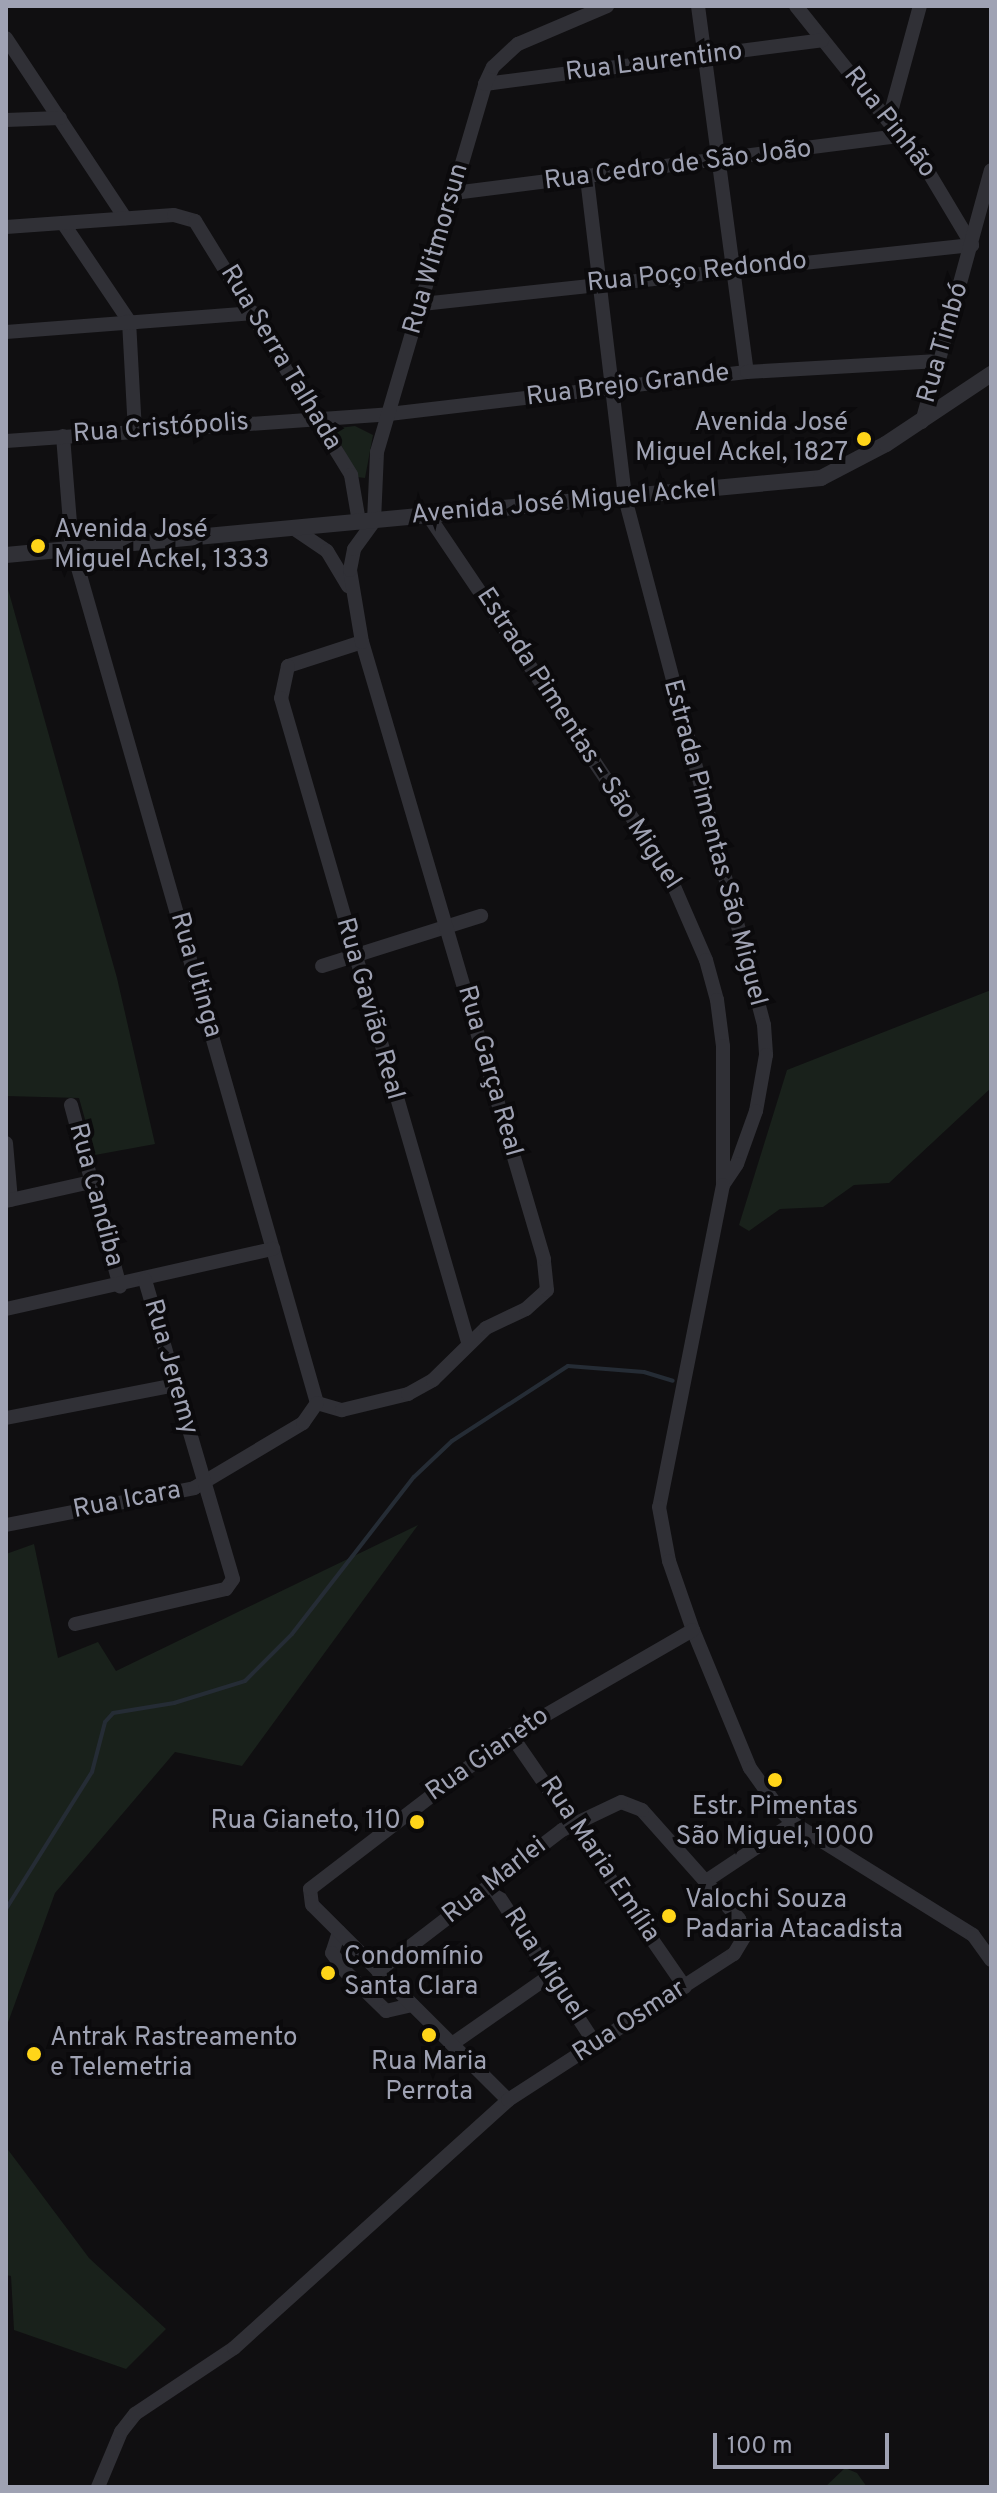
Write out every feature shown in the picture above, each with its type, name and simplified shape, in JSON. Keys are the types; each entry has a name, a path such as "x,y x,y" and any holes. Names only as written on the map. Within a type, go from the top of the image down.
{"street":[{"path":"485,84 493,67 518,44 607,6"},
{"path":"698,6 702,57 747,372"},
{"name":"Rua Pinhão","path":"796,6 902,136 972,245"},
{"path":"889,119 920,6"},
{"path":"6,38 125,218 6,227"},
{"name":"Rua Laurentino","path":"485,84 822,40"},
{"name":"Rua Witmorsun","path":"389,414 485,84"},
{"path":"6,120 60,118"},
{"name":"Rua Cedro de São João","path":"454,193 717,163 902,136"},
{"name":"Rua Timbó","path":"922,422 991,170"},
{"name":"Estrada Pimentas São Miguel","path":"587,178 609,389 625,498 764,1025 766,1055 756,1111 737,1164 723,1185"},
{"name":"Rua Serra Talhada","path":"125,218 188,217 202,230 354,483 366,522"},
{"path":"63,223 129,321 135,432"},
{"name":"Rua Poço Redondo","path":"422,304 731,268 972,245"},
{"path":"6,332 254,313"},
{"name":"Rua Brejo Grande","path":"317,418 389,414 747,372 939,361"},
{"name":"Avenida José Miguel Ackel","path":"6,555 109,548 821,478 922,422 991,374"},
{"name":"Rua Serra Talhada","path":"366,522 372,481 389,414"},
{"name":"Rua Cristópolis","path":"6,441 317,418"},
{"name":"Rua Utinga","path":"63,436 73,551 317,1403"},
{"path":"354,483 372,481"},
{"path":"447,514 458,555"},
{"name":"Estrada Pimentas - São Miguel","path":"428,515 634,815 686,907 717,1000 723,1046 723,1185 659,1507 669,1561 693,1630"},
{"path":"351,594 354,549 366,522"},
{"path":"293,528 335,559 351,594"},
{"name":"Avenida José Miguel Ackel","path":"6,562 73,551"},
{"name":"Rua Garça Real","path":"317,1403 342,1410 408,1394 433,1380 468,1342 540,1299 547,1276 448,928 362,642 351,594"},
{"name":"Rua Gavião Real","path":"362,642 299,659 283,675 281,698 468,1342"},
{"path":"322,966 481,916"},
{"name":"Rua Candiba","path":"71,1105 120,1286"},
{"path":"6,1143 9,1200 91,1182"},
{"path":"6,1309 120,1286 273,1249"},
{"name":"Rua Jeremy","path":"75,1624 226,1589 233,1579 145,1280"},
{"path":"6,1418 175,1385"},
{"name":"Rua Icara","path":"6,1525 204,1484 303,1423 317,1403"},
{"path":"693,1630 750,1768 793,1823 973,1935 991,1960"},
{"name":"Rua Gianeto","path":"339,1932 312,1905 313,1884 511,1735 693,1630"},
{"name":"Rua Maria Emília","path":"511,1735 575,1821 685,1987"},
{"name":"Rua Marlei","path":"378,1971 575,1821 613,1804 635,1805 739,1919 745,1936"},
{"path":"706,1881 793,1823"},
{"name":"Rua Miguel","path":"492,1886 596,2045"},
{"path":"412,2005 386,2011 346,1972 332,1953 339,1932 508,2100"},
{"path":"973,1935 991,1935"},
{"name":"Rua Osmar","path":"98,2487 121,2432 135,2414 234,2348 508,2100 734,1954 745,1936"},
{"path":"452,2044 551,1975"}],"shaded area":[{"path":"355,426 373,435 365,478 357,477 336,434 338,428"},
{"path":"6,582 117,978 155,1144 95,1155 79,1098 6,1096"},
{"path":"991,990 991,1088 889,1183 854,1185 823,1207 780,1209 749,1231 739,1225 787,1070"},
{"path":"418,1525 242,1766 175,1752 55,1893 6,2028 6,1554 34,1544 58,1658 98,1642 116,1671"},
{"path":"6,2147 89,2258 166,2329 126,2369 14,2330 11,2276 6,2275"},
{"path":"845,2468 857,2473 867,2487 825,2487"}],"waterway":[{"path":"6,1909 92,1772 105,1722 113,1713 174,1703 245,1681 292,1634 414,1477 452,1441 568,1366 644,1372 673,1381"}],"place":[{"name":"Avenida José Miguel Ackel, 1827","path":"864,439"},
{"name":"Avenida José Miguel Ackel, 1333","path":"38,546"},
{"name":"Estr. Pimentas São Miguel, 1000","path":"775,1780"},
{"name":"Rua Gianeto, 110","path":"417,1822"},
{"name":"Valochi Souza Padaria Atacadista","path":"669,1916"},
{"name":"Condomínio Santa Clara","path":"328,1973"},
{"name":"Rua Maria Perrota","path":"429,2035"},
{"name":"Antrak Rastreamento e Telemetria","path":"34,2054"}]}
